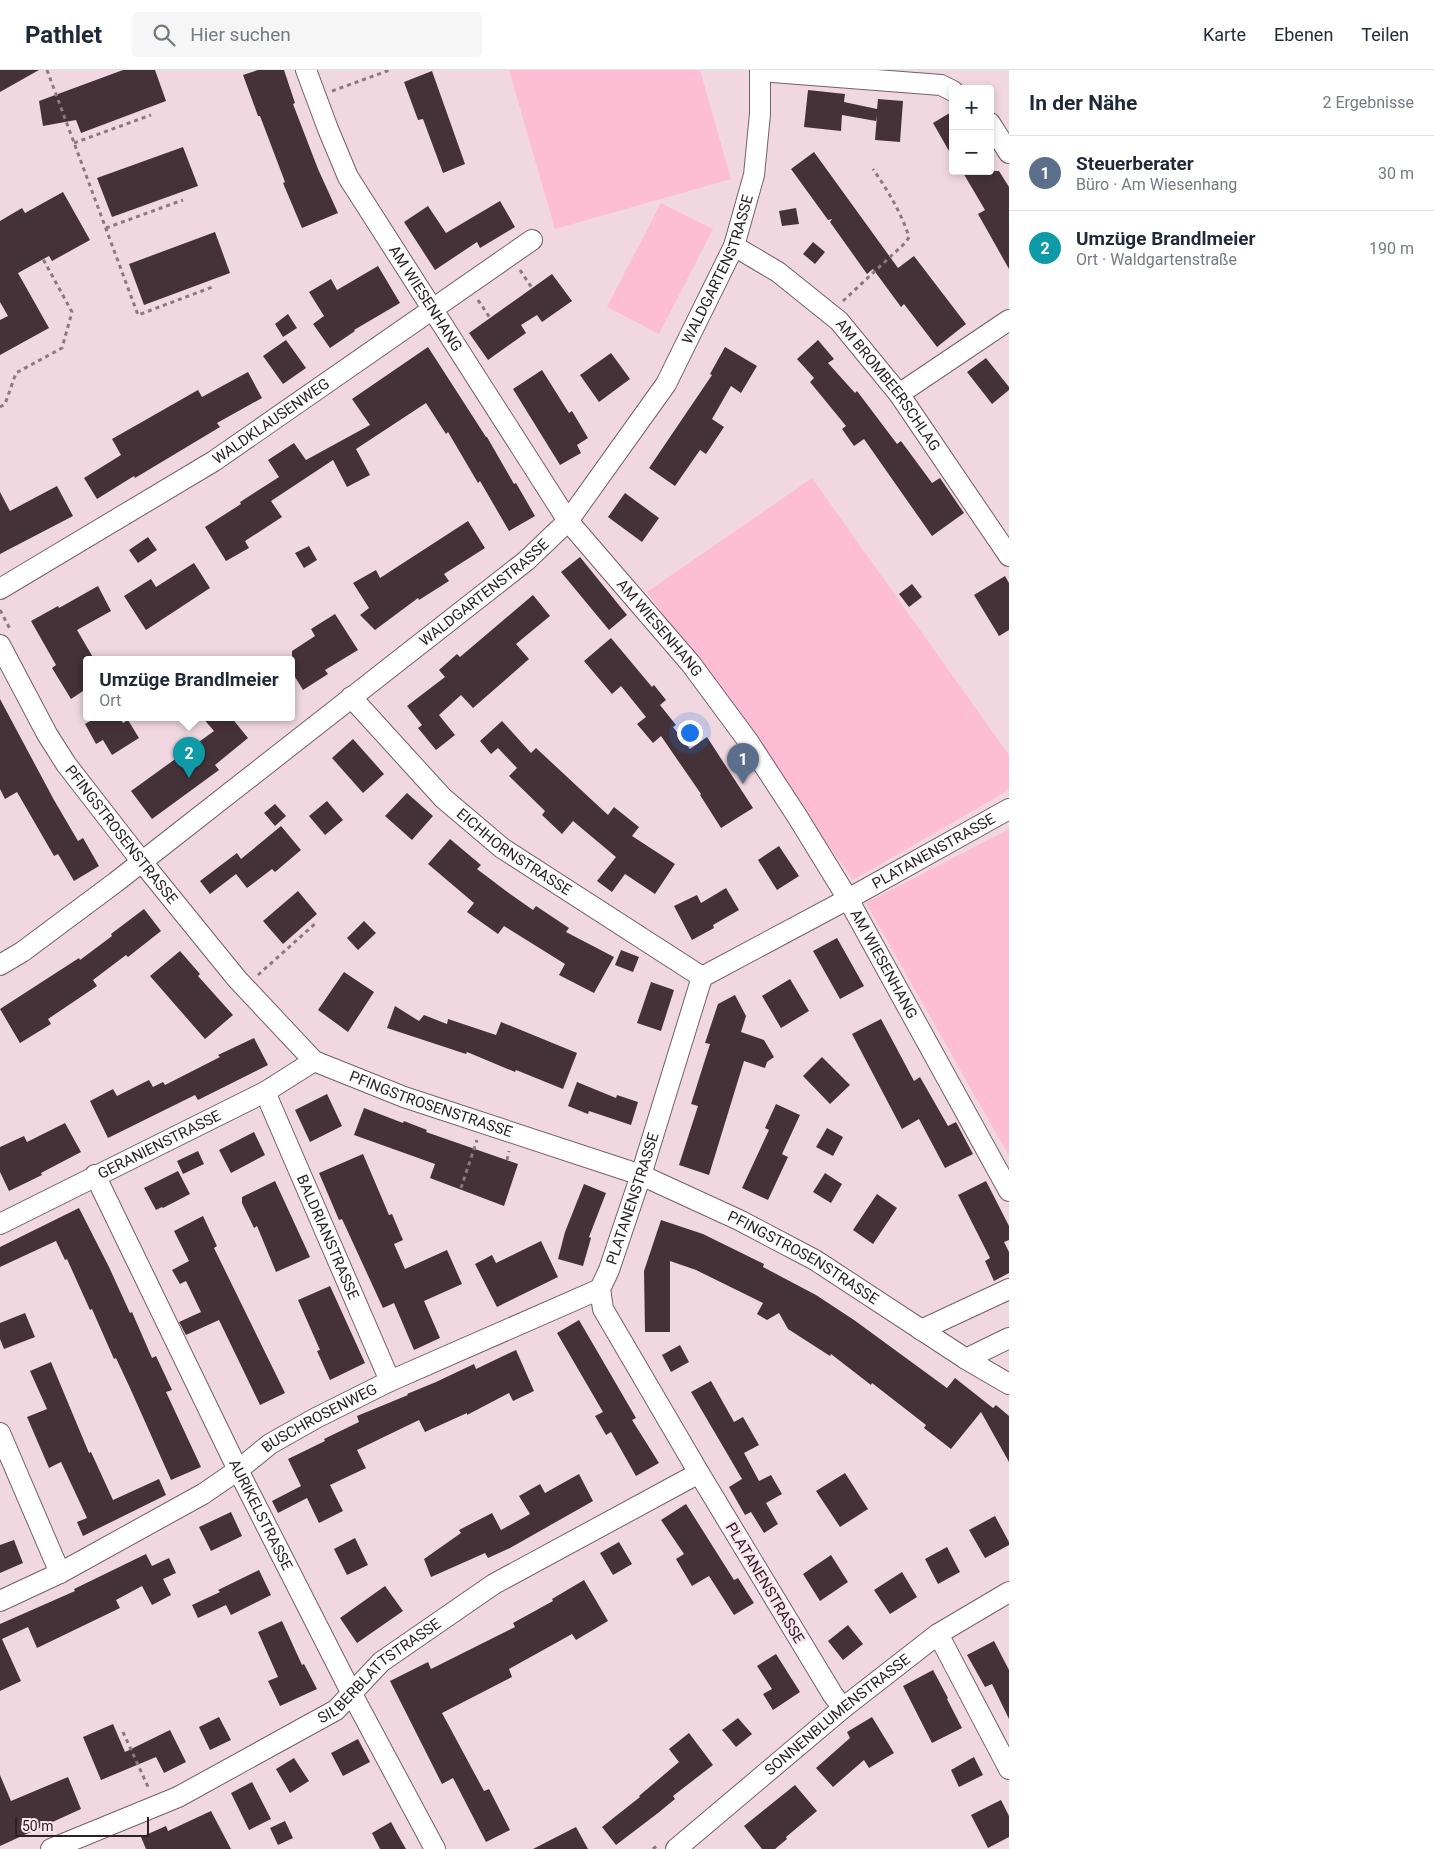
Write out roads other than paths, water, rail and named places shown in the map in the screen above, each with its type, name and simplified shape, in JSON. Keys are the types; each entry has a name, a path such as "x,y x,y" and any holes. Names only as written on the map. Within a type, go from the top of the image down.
{"street":[{"name":"AM WIESENHANG","path":"306,70 315,98 348,177 568,521 691,664 748,741 797,816 848,899 1009,1191"},
{"path":"760,70 946,82"},
{"name":"WALDGARTENSTRASSE","path":"0,965 71,916 142,862 526,561 568,521 666,384 734,246 754,175 760,114 760,70"},
{"path":"994,129 1009,153"},
{"name":"WALDKLAUSENWEG","path":"0,588 214,461 532,240"},
{"name":"AM BROMBEERSCHLAG","path":"734,246 778,272 839,321 899,394 1009,556"},
{"path":"899,394 1009,320"},
{"name":"PFINGSTROSENSTRASSE","path":"0,645 5,668 66,764 142,862 244,987 314,1061 404,1097 641,1175 738,1220 815,1260 966,1359 1009,1384"},
{"name":"EICHHORNSTRASSE","path":"351,697 443,798 502,848 702,977"},
{"name":"PLATANENSTRASSE","path":"843,1708 833,1696 603,1309 600,1289 609,1270 641,1175 702,977 848,899 1009,809"},
{"name":"GERANIENSTRASSE","path":"0,1224 265,1092 314,1061"},
{"name":"BALDRIANSTRASSE","path":"265,1092 390,1381"},
{"name":"AURIKELSTRASSE","path":"96,1175 238,1470 352,1694 435,1849"},
{"name":"BUSCHROSENWEG","path":"0,1601 60,1573 195,1498 238,1470 270,1444 316,1418 390,1381 600,1289"},
{"path":"921,1330 1009,1289"},
{"path":"966,1359 1009,1338"},
{"path":"0,1433 60,1573"},
{"name":"SILBERBLATTSTRASSE","path":"51,1849 178,1797 336,1710 381,1662 494,1584 699,1473"},
{"name":"SONNENBLUMENSTRASSE","path":"676,1849 843,1708 938,1634 1009,1592"},
{"path":"938,1634 1009,1770"}],"place":[{"name":"Umzüge Brandlmeier","path":"189,778"},
{"name":"Steuerberater","path":"743,784"}]}
